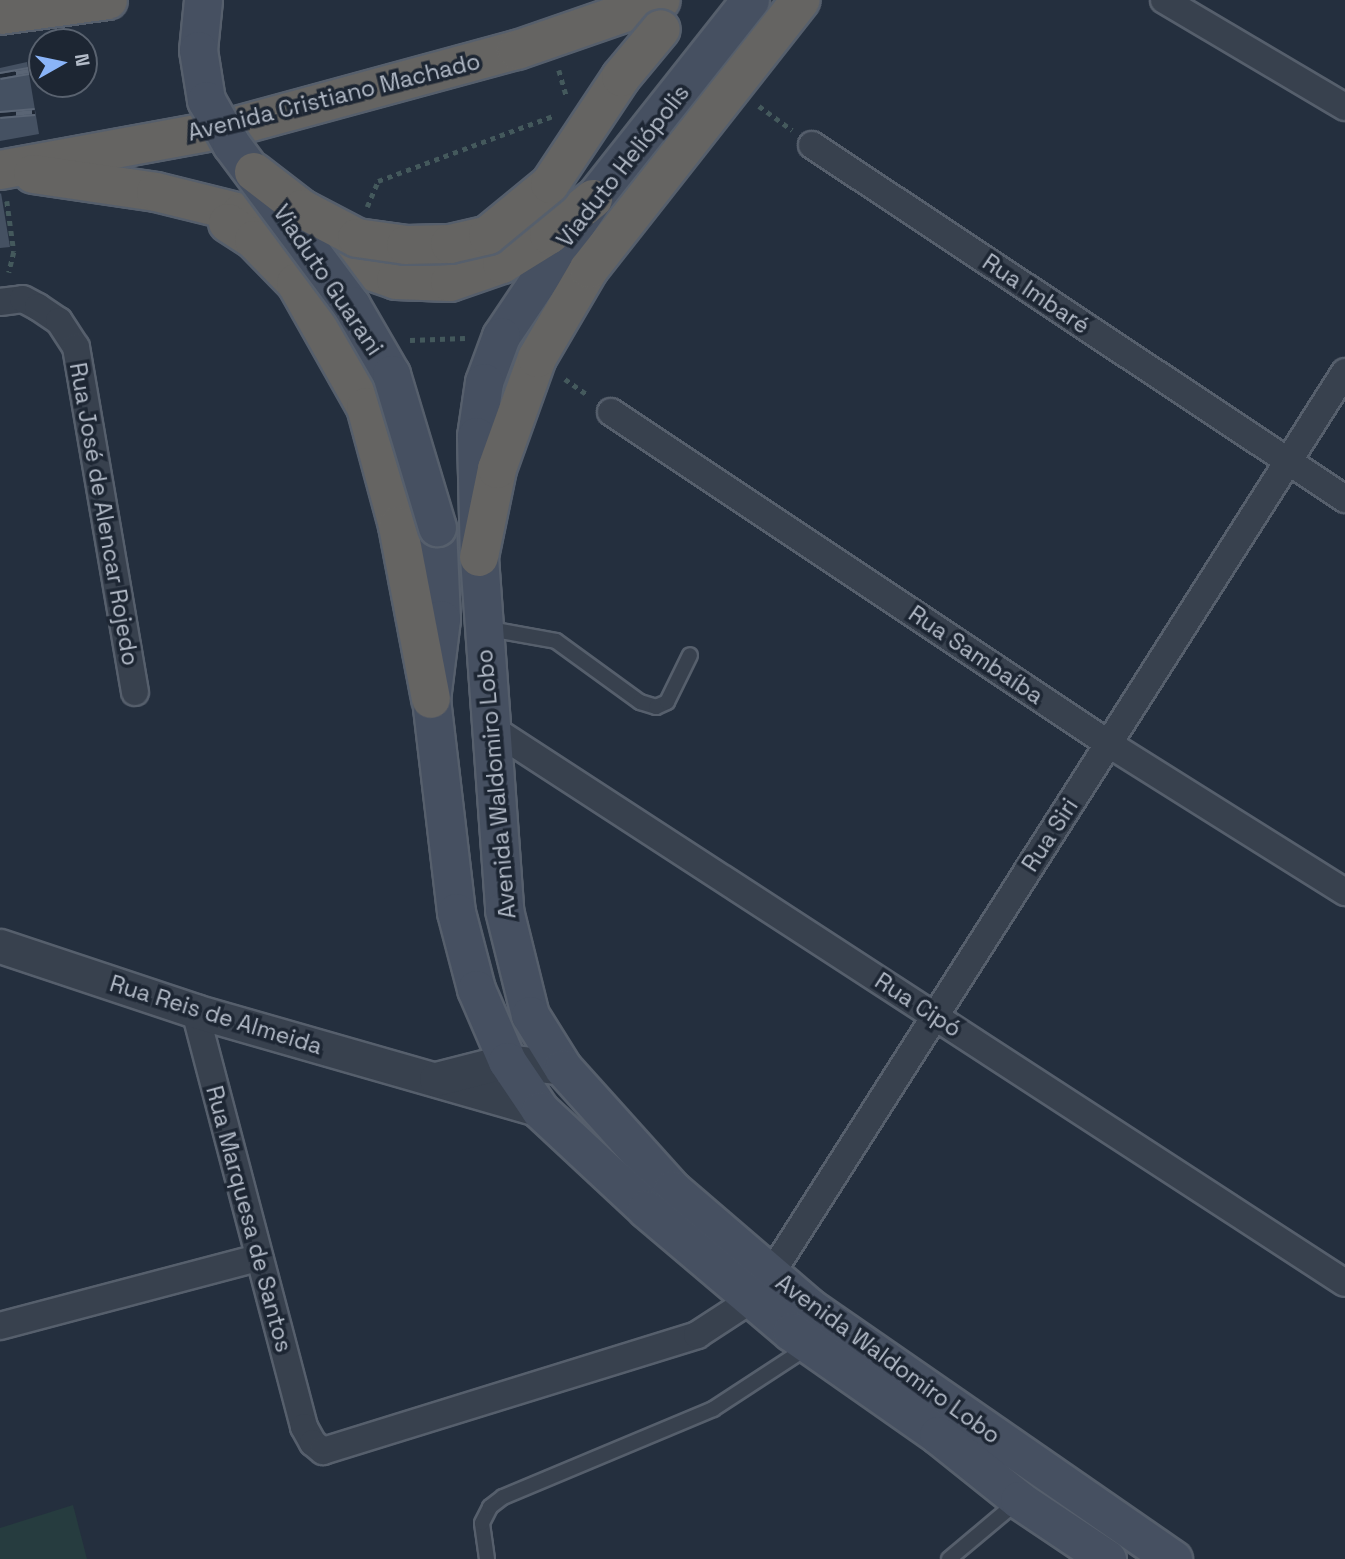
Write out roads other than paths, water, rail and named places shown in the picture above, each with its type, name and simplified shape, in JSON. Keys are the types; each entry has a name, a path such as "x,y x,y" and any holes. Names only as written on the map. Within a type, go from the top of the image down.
{"highway":[{"path":"0,6 15,0"},
{"path":"0,15 108,0"},
{"path":"254,172 302,209 356,238 406,245 450,244 488,235 550,184 661,14 690,0"},
{"path":"479,557 497,469 537,358 589,269 730,85 801,0"},
{"name":"Avenida Cristiano Machado","path":"1,170 229,128 661,14"},
{"path":"1,170 195,200 241,213 345,262 396,280 450,282 502,264 549,235 593,200"},
{"path":"195,200 254,240 296,283 366,407 398,526 432,699"}],"main road":[{"name":"Viaduto Guarani","path":"203,0 198,50 206,100 231,144 351,305 391,374 437,527 440,619 432,699"},
{"name":"Viaduto Heliópolis","path":"501,336 593,200 750,0"},
{"name":"Avenida Waldomiro Lobo","path":"501,336 484,383 476,436 479,557 503,910 530,1015 563,1068 762,1286 809,1346 938,1435 1019,1500 1107,1559"},
{"name":"Avenida Waldomiro Lobo","path":"432,699 456,912 477,989 507,1061 540,1110 646,1209 932,1396 1173,1559"}],"street":[{"path":"1164,0 1345,107"},
{"name":"Rua Imbaré","path":"812,145 1287,463 1345,499"},
{"name":"Rua José de Alencar Rojedo","path":"0,302 23,299 38,307 59,321 76,347 135,692"},
{"name":"Rua Siri","path":"762,1286 1345,372"},
{"name":"Rua Sambaíba","path":"611,412 1109,744 1345,892"},
{"name":"Rua Cipó","path":"491,728 1345,1283"},
{"name":"Rua Reis de Almeida","path":"0,946 195,1011 540,1110"},
{"name":"Rua Marquesa de Santos","path":"195,1011 304,1427 313,1443 323,1451 336,1450 675,1344 762,1286"},
{"name":"Rua Reis de Almeida","path":"433,1079 507,1061 563,1068"},
{"path":"0,1325 258,1258"}],"lane":[{"path":"483,628 556,641 640,702 656,707 667,702 690,655"},
{"path":"487,1559 482,1523 490,1507 503,1497 712,1409 809,1346"},
{"path":"949,1559 1019,1500"}],"railway":[{"path":"0,76 28,71"},
{"path":"0,115 35,112"}]}
